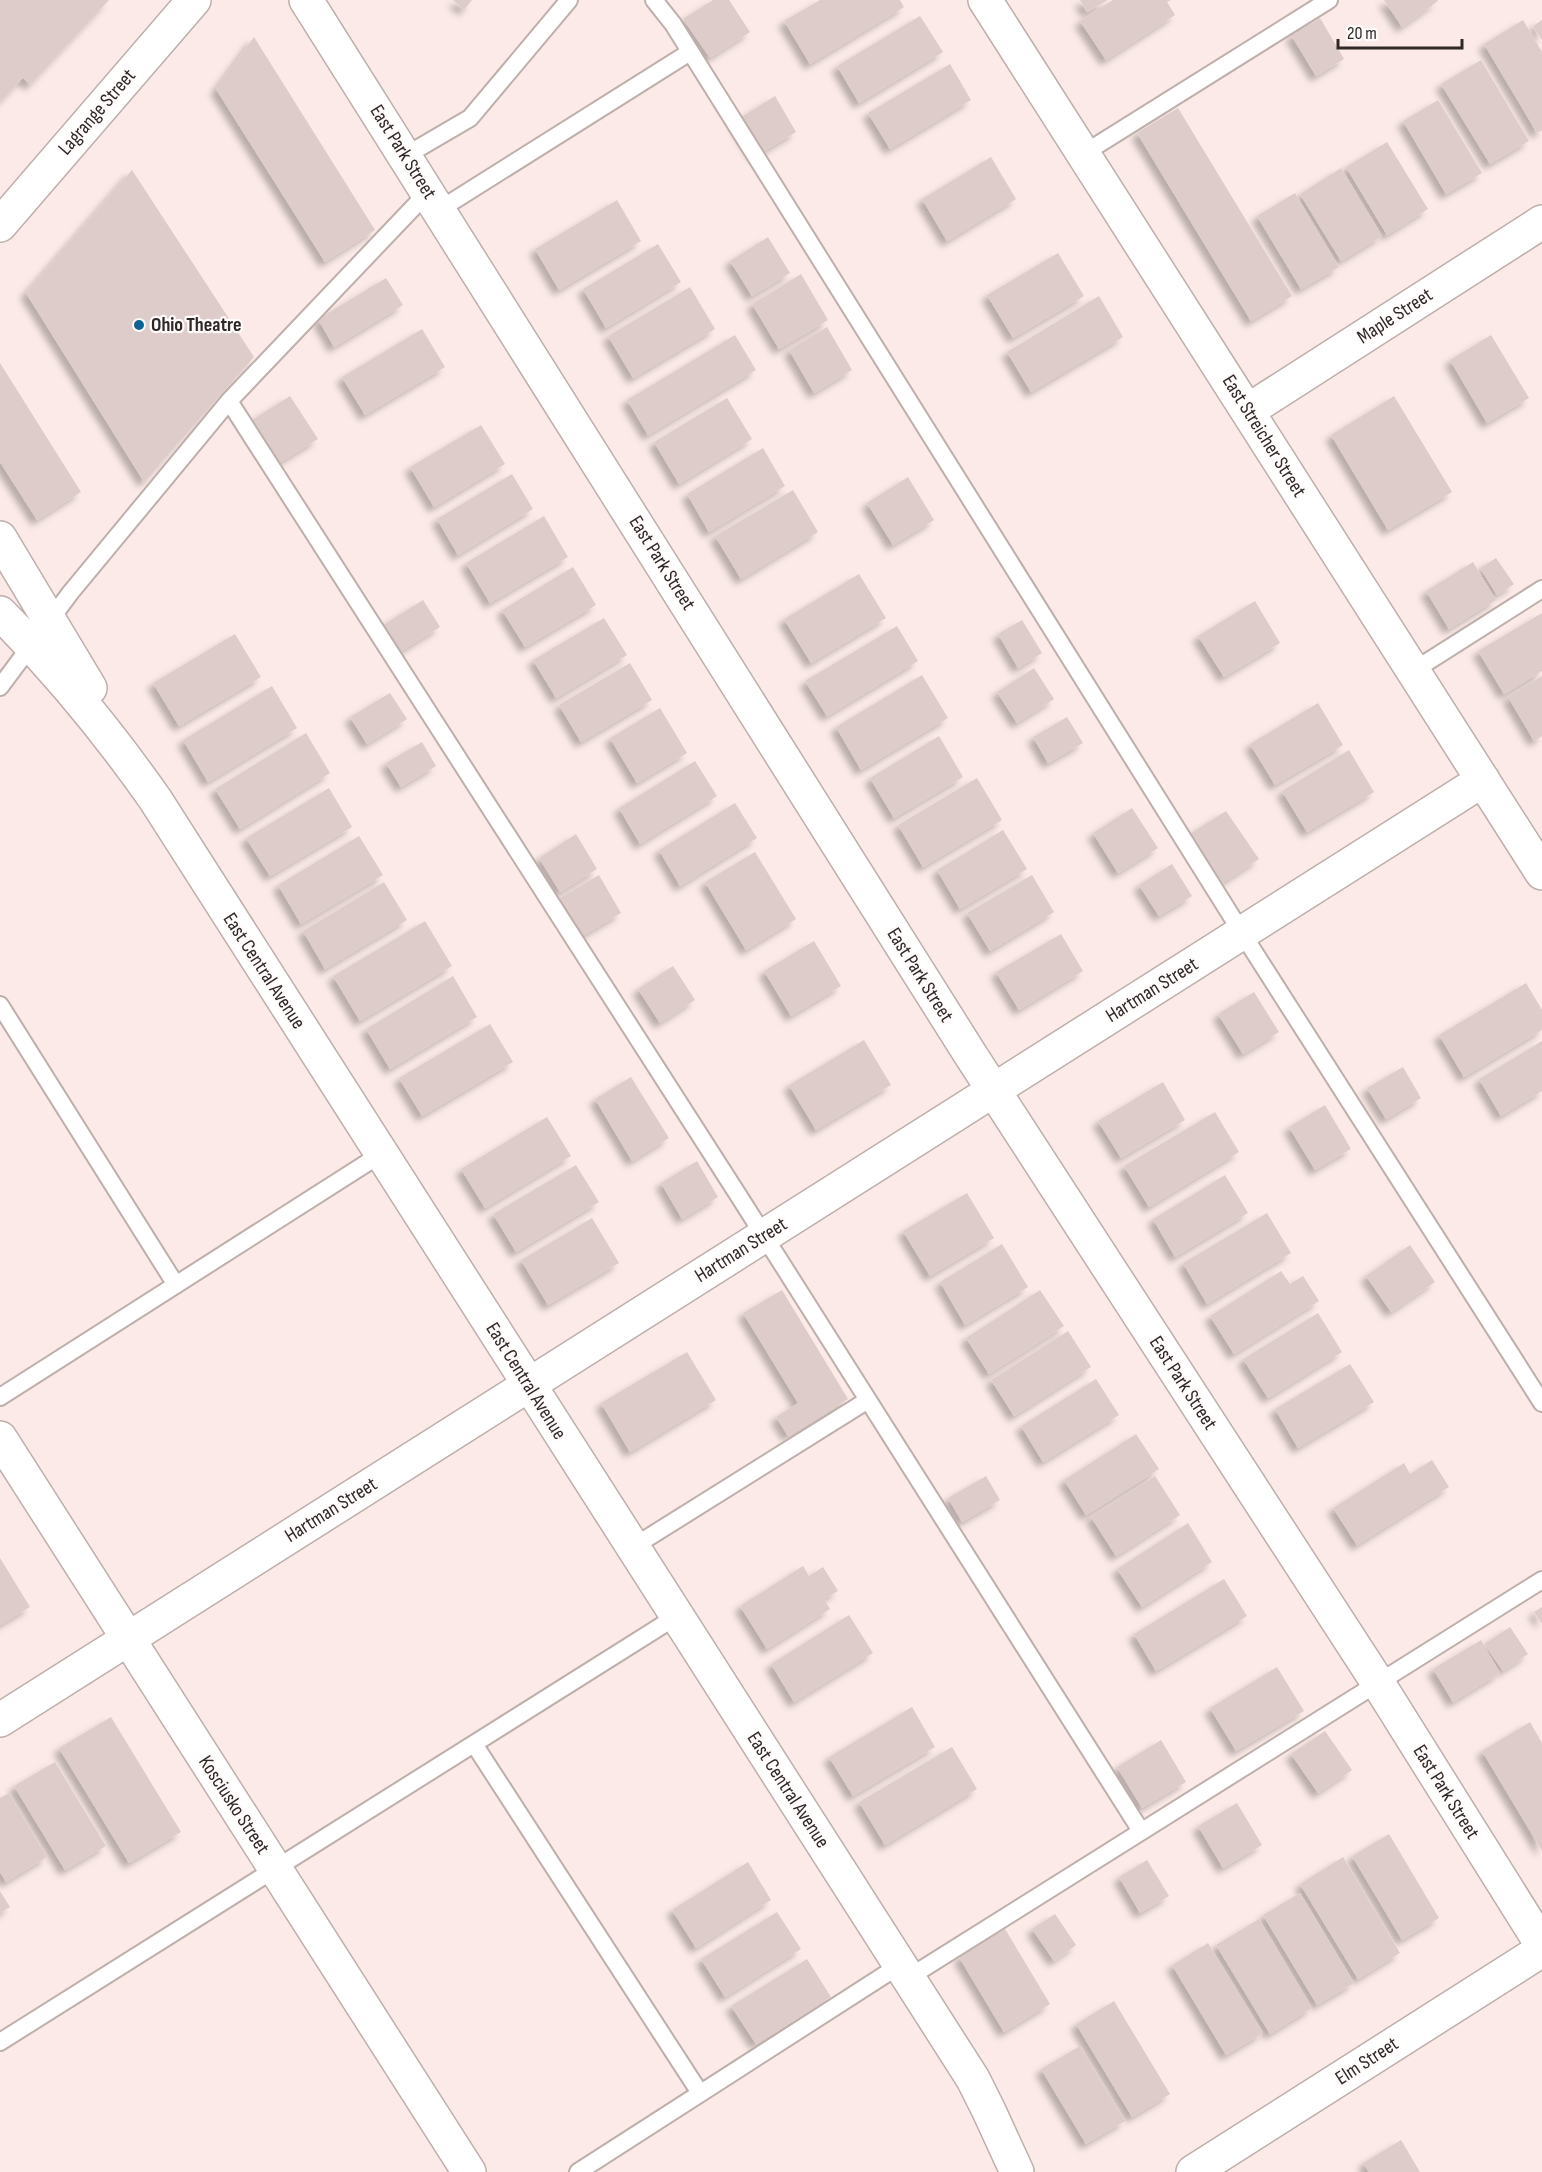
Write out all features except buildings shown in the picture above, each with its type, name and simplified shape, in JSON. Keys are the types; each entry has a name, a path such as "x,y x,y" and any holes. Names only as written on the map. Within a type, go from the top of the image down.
{"street":[{"name":"Lagrange Street","path":"0,225 194,0"},
{"name":"East Park Street","path":"306,0 993,1090 1378,1683 1542,1945"},
{"name":"East Streicher Street","path":"985,0 1542,873"},
{"name":"Maple Street","path":"1249,411 1542,222"},
{"path":"0,538 41,632"},
{"name":"East Central Avenue","path":"0,613 41,632 60,675 132,767 172,826 973,2079 1017,2172"},
{"name":"Hartman Street","path":"0,1720 1483,780"},
{"name":"Kosciusko Street","path":"0,1438 469,2172"},
{"name":"Elm Street","path":"1193,2172 1542,1950"}],"lane":[{"path":"405,156 470,118 569,0"},
{"path":"654,0 673,24 1242,933 1542,1403"},
{"path":"1083,154 1329,0"},
{"path":"0,687 41,632 230,401 434,201 690,52"},
{"path":"230,401 1141,1831"},
{"path":"1413,671 1542,589"},
{"path":"0,1005 176,1285"},
{"path":"0,1397 381,1154"},
{"path":"633,1547 867,1400"},
{"path":"578,2172 700,2093 1141,1831 1542,1580"},
{"path":"0,2042 677,1616"},
{"path":"474,1744 700,2093"}],"place":[{"name":"Ohio Theatre","path":"139,325"}]}
